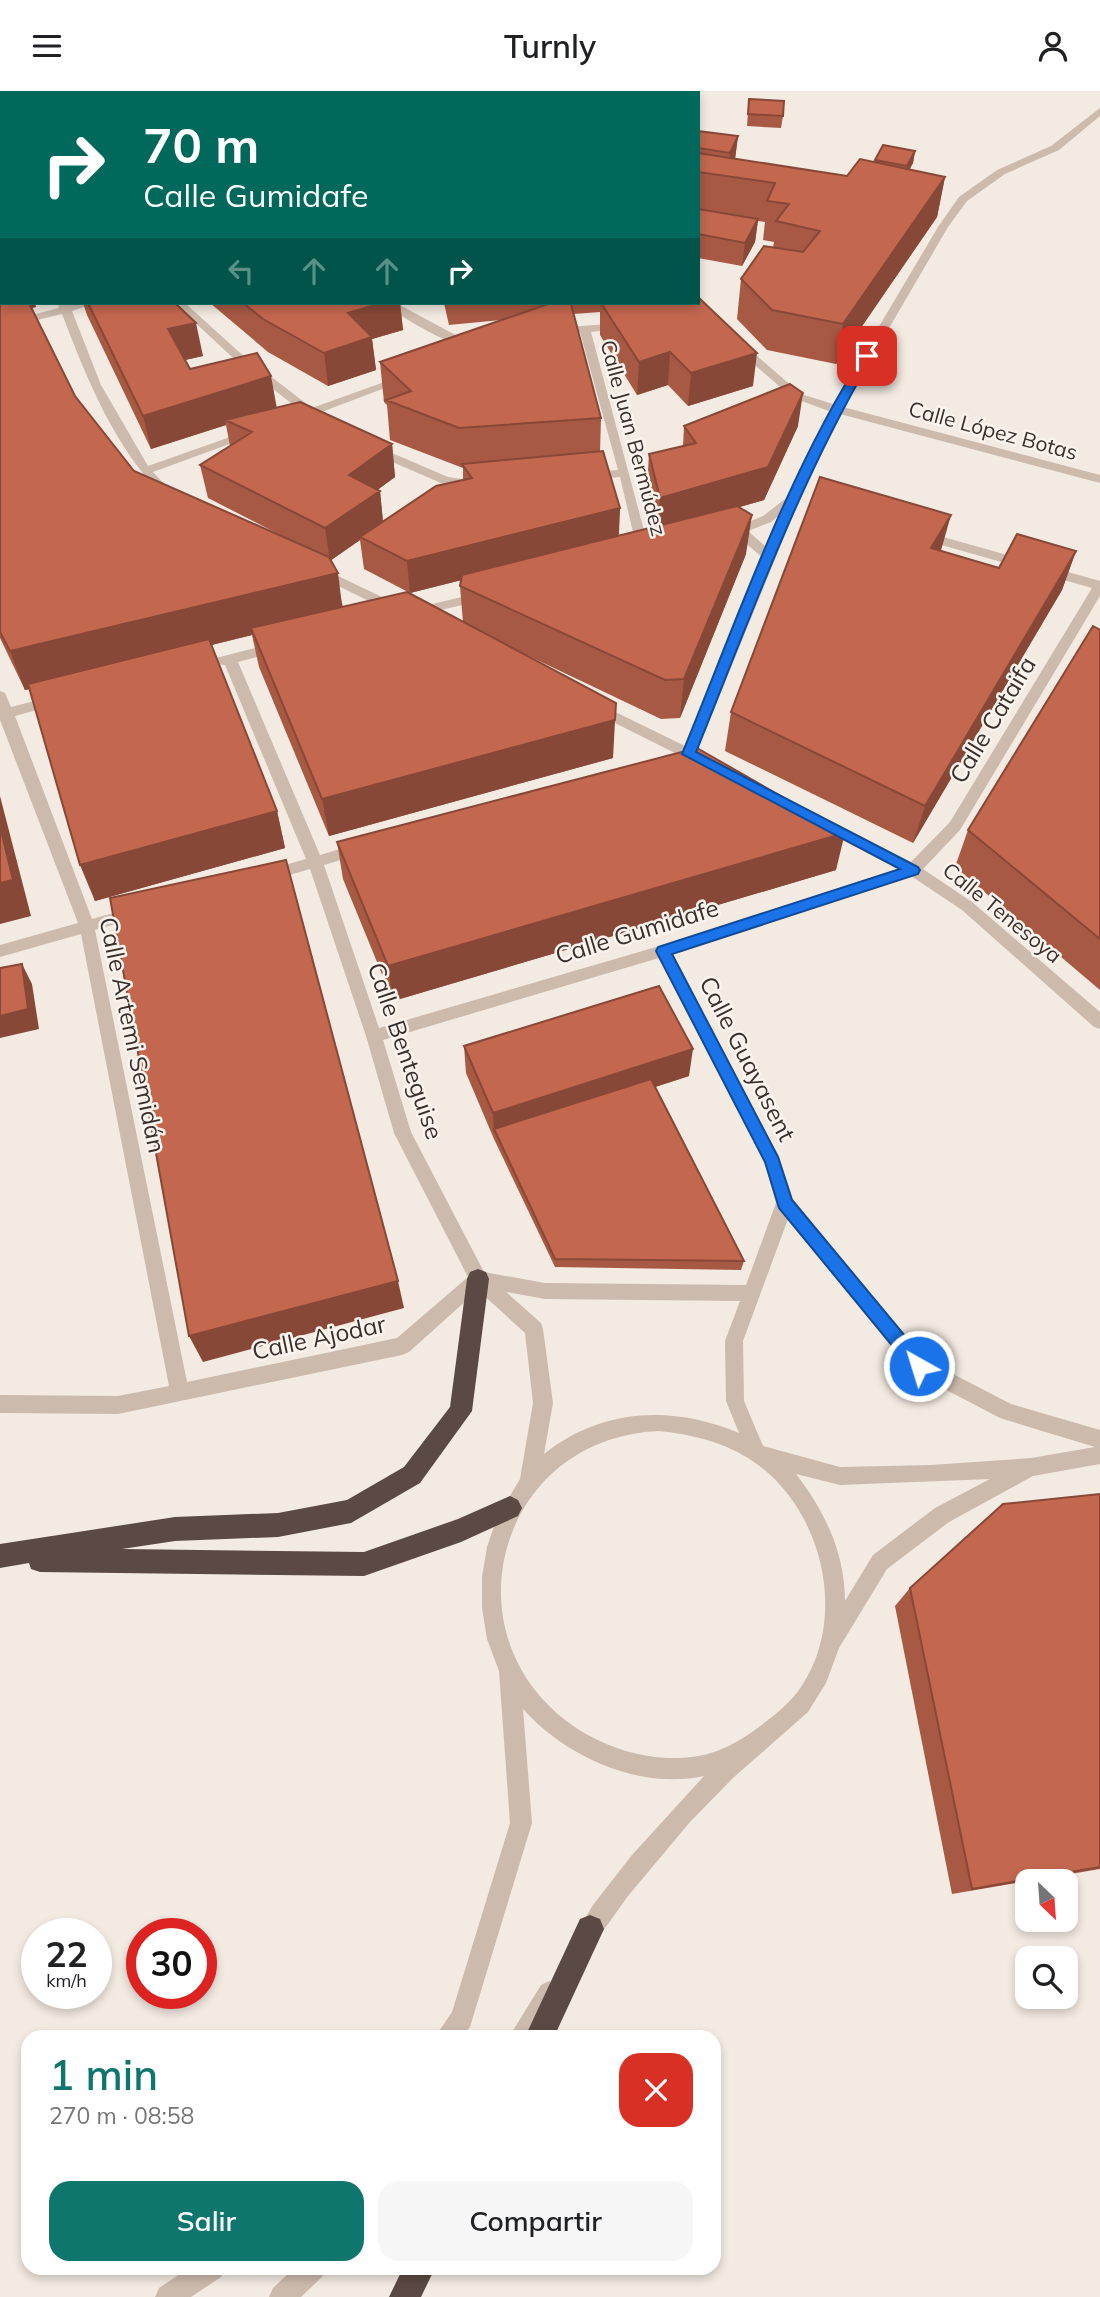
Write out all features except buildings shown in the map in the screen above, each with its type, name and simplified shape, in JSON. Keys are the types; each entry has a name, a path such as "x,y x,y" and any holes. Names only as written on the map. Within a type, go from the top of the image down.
{"highway":[{"path":"0,1558 175,1529 278,1525 351,1511 412,1475 461,1411 478,1279"},
{"path":"0,1558 363,1564 461,1530 510,1508"},
{"path":"542,2030 590,1929"},
{"path":"404,2297 416,2275"}],"street":[{"path":"688,754 836,409 943,227 963,199 1001,172 1055,148 1100,111"},
{"path":"0,326 64,305 95,385 145,471 176,502"},
{"path":"181,305 235,354 330,430"},
{"path":"392,305 440,333 480,350 467,355"},
{"path":"536,332 638,324"},
{"name":"Calle Juan Bermúdez","path":"585,330 625,473 644,556"},
{"name":"Calle López Botas","path":"725,334 797,396 836,409 1100,479"},
{"path":"285,421 415,374"},
{"path":"145,471 261,430"},
{"path":"355,441 444,480 464,485 489,485"},
{"path":"570,478 625,473"},
{"path":"713,538 767,519 799,499"},
{"path":"905,530 1100,585"},
{"path":"739,531 771,558"},
{"path":"298,561 432,626"},
{"name":"Calle Cataifa","path":"913,870 955,827 1100,585"},
{"path":"382,621 500,591"},
{"path":"204,666 294,643"},
{"name":"Calle Benteguise","path":"230,659 315,862 374,1036 402,1133 478,1279 534,1329 543,1403 530,1481"},
{"name":"Calle Artemi Semidán","path":"0,696 4,714 87,927 180,1393"},
{"path":"4,714 73,697"},
{"path":"578,699 712,766"},
{"path":"655,763 688,754"},
{"name":"Calle Tenesoya","path":"807,815 913,870 967,906 1100,1022"},
{"path":"246,882 380,843"},
{"name":"Calle Gumidafe","path":"374,1036 663,951 913,870"},
{"path":"0,951 153,908"},
{"name":"Calle Guayasent","path":"663,951 773,1162 785,1203 919,1366 1007,1412 1100,1439"},
{"path":"785,1203 734,1341 735,1401 759,1454 800,1493 825,1539 836,1591 831,1645"},
{"path":"478,1279 545,1291 751,1293"},
{"name":"Calle Ajodar","path":"0,1404 118,1405 402,1346 478,1279"},
{"path":"452,2030 461,2019 521,1823 509,1668 492,1614 493,1559 510,1508 530,1481 567,1448 612,1427 661,1421 710,1430 759,1454 840,1476 1031,1468 1100,1455"},
{"path":"525,2030 590,1929 664,1836 749,1750 786,1722 814,1687 831,1645 880,1562 942,1515 1031,1468"},
{"path":"509,1668 541,1714 586,1748 641,1767 697,1768 749,1750"},
{"path":"168,2297 201,2275"},
{"path":"282,2297 306,2275"}],"route":[{"path":"867,356 836,409 794,498 688,754 913,870 663,951 773,1162 785,1203 919,1366"}]}
